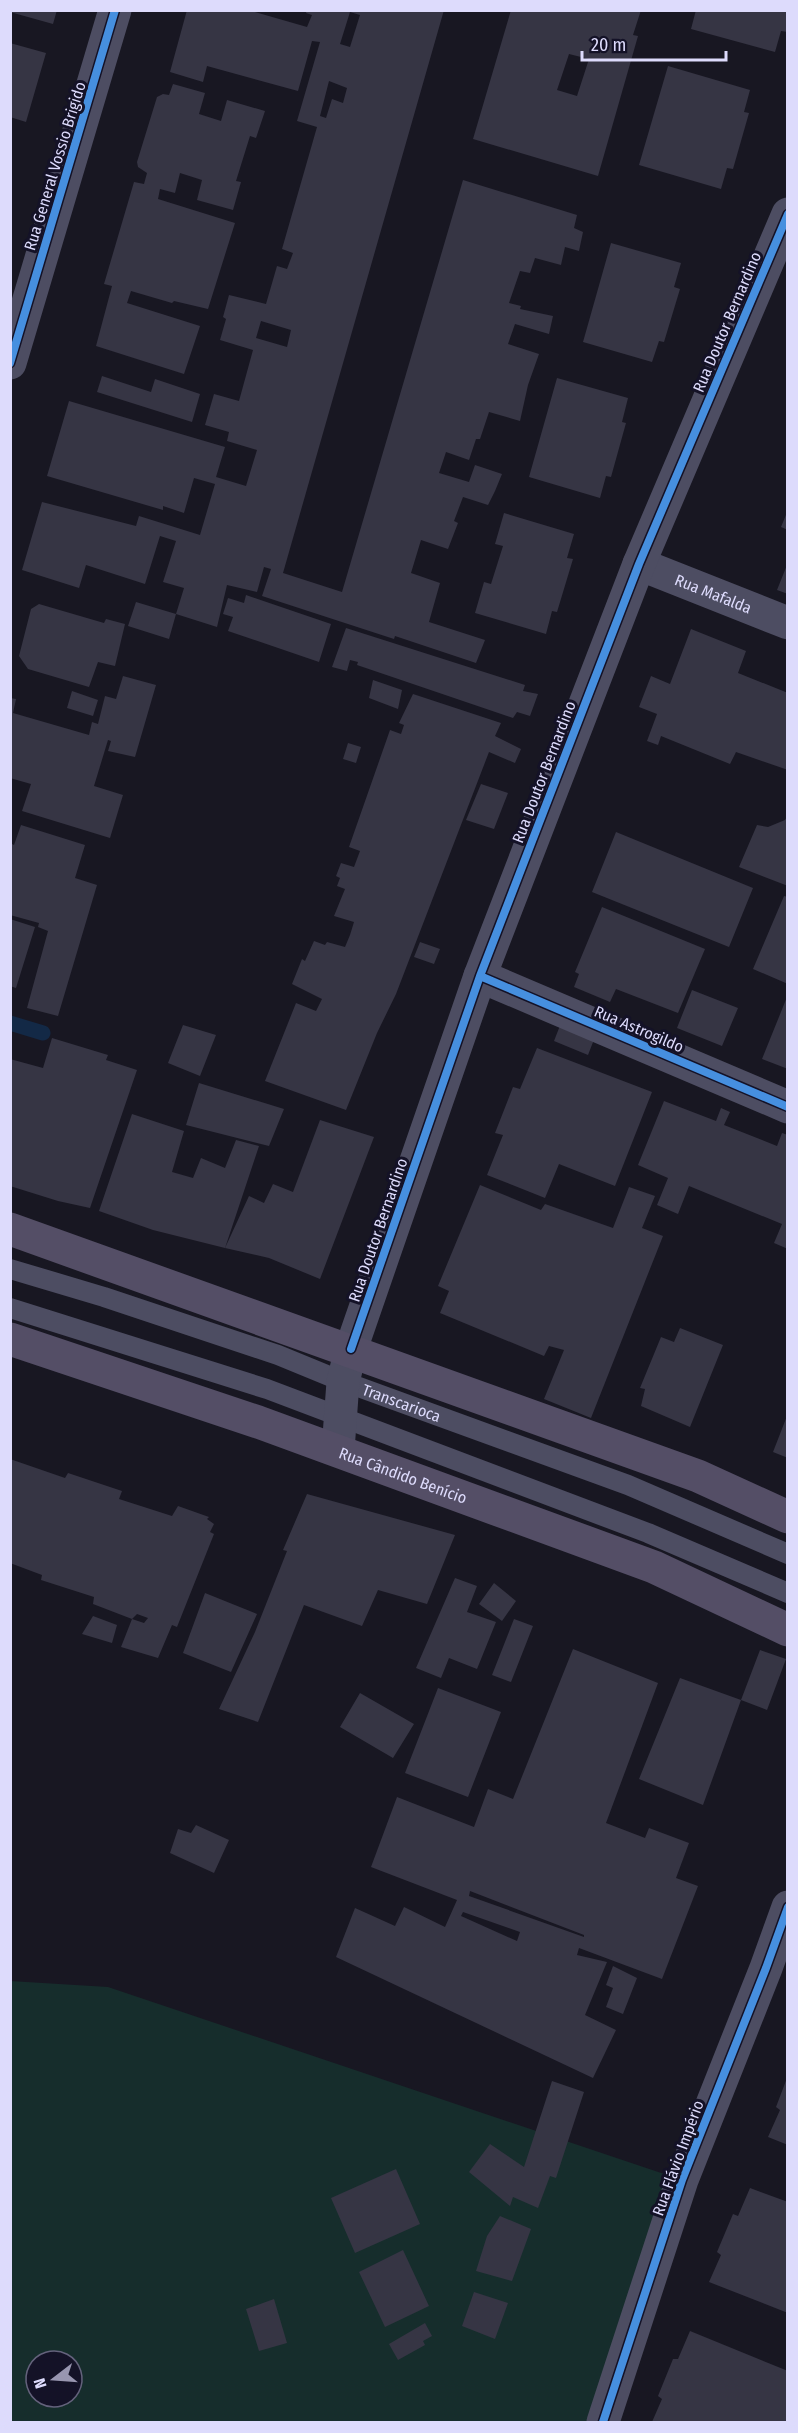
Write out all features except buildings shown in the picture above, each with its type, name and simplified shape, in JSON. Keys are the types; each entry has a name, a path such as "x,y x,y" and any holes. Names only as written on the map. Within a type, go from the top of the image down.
{"main road":[{"path":"10,1228 351,1349 698,1476 788,1517"},
{"name":"Rua Cândido Benício","path":"10,1339 338,1450 654,1567 788,1630"}],"street":[{"name":"Rua General Vossio Brigido","path":"10,363 116,10"},
{"name":"Rua Doutor Bernardino","path":"338,1450 343,1382 351,1349 480,976 639,564 787,217"},
{"name":"Rua Mafalda","path":"639,564 788,623"},
{"name":"Rua Astrogildo","path":"480,976 788,1107"},
{"name":"Rua Flávio Império","path":"603,2422 682,2180 777,1972 788,1907"}],"lane":[{"name":"Transcarioca","path":"10,1269 278,1354 343,1382 628,1485 788,1554"},
{"name":"Transcarioca","path":"10,1308 267,1389 648,1533 788,1593"}],"green space":[{"path":"10,1981 108,1987 682,2180 615,2422 11,2422"}],"waterway":[{"path":"10,1023 43,1033"}],"cycle path":[{"path":"10,363 115,10"},
{"path":"351,1349 480,976 639,564 788,214"},
{"path":"480,976 788,1107"},
{"path":"603,2422 682,2180 788,1907"}]}
